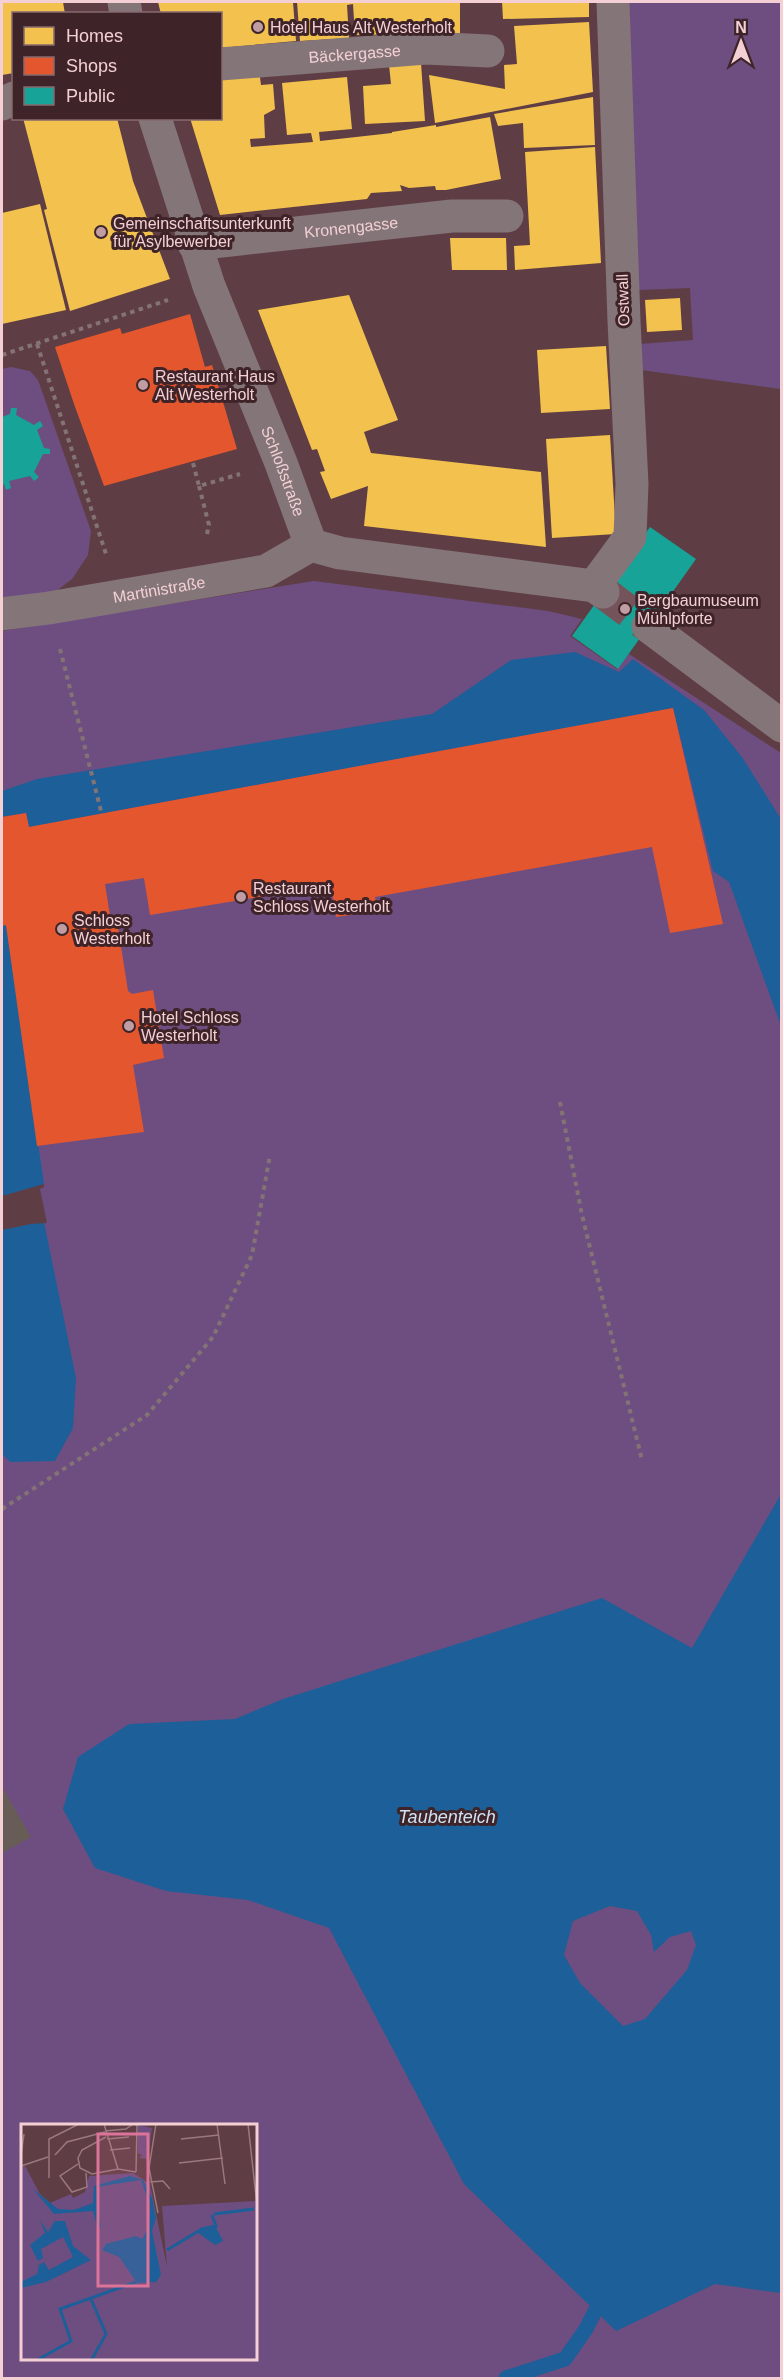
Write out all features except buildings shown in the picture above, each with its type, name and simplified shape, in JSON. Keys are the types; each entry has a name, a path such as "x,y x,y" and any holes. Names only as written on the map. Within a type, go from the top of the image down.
{"street":[{"name":"Ostwall","path":"311,545 340,553 598,589 630,537 632,484 613,2"},
{"name":"Bäckergasse","path":"222,64 426,48 488,51"},
{"name":"Schloßstraße","path":"156,120 209,286 281,463 311,545"},
{"name":"Kronengasse","path":"194,244 452,216 507,216"},
{"name":"Martinistraße","path":"2,614 266,571 311,545"},
{"path":"648,626 782,726"}],"path":[{"path":"2,355 209,286"},
{"path":"38,344 119,596"},
{"path":"193,463 209,525 204,546"},
{"path":"199,486 245,472"},
{"path":"49,608 102,815"},
{"path":"560,1102 582,1215 642,1460"},
{"path":"2,1509 147,1415 213,1337 252,1255 270,1155"}],"shaded area":[{"path":"625,2 781,2 781,389 641,370 640,344 693,340 690,288 638,290"},
{"path":"11,367 30,371 38,380 91,531 88,555 72,579 55,592 2,600 2,369"},
{"path":"314,581 548,611 582,619 570,636 617,669 629,654 781,753 781,2378 2,2378 2,631"}],"water":[{"path":"575,652 619,672 633,659 704,710 742,757 781,819 781,1026 729,882 713,871 673,708 29,827 26,813 2,817 2,791 37,779 432,714 511,660"},
{"path":"6,925 44,1184 37,1188 76,1378 73,1428 55,1461 10,1462 2,1454 2,926"},
{"name":"Taubenteich","path":"781,1494 781,2293 715,2284 616,2331 464,2184 329,1928 248,1900 166,1891 95,1868 63,1809 78,1757 129,1724 235,1719 283,1699 602,1598 692,1648","holes":["610,1906 637,1911 651,1935 654,1952 670,1937 691,1931 696,1945 687,1970 645,2019 623,2026 580,1983 564,1955 573,1921"]}],"pier":[{"path":"44,1184 44,1187 40,1189 47,1223 2,1230 2,1196"}],"waterway":[{"path":"506,2378 565,2359 586,2329 595,2311"}],"tunnel":[{"path":"603,592 648,626"}],"place":[{"name":"Hotel Haus Alt Westerholt","path":"258,27"},
{"name":"Gemeinschaftsunterkunft für Asylbewerber","path":"101,232"},
{"name":"Restaurant Haus Alt Westerholt","path":"143,385"},
{"name":"Bergbaumuseum Mühlpforte","path":"625,609"},
{"name":"Restaurant Schloss Westerholt","path":"241,897"},
{"name":"Schloss Westerholt","path":"62,929"},
{"name":"Hotel Schloss Westerholt","path":"129,1026"}]}
